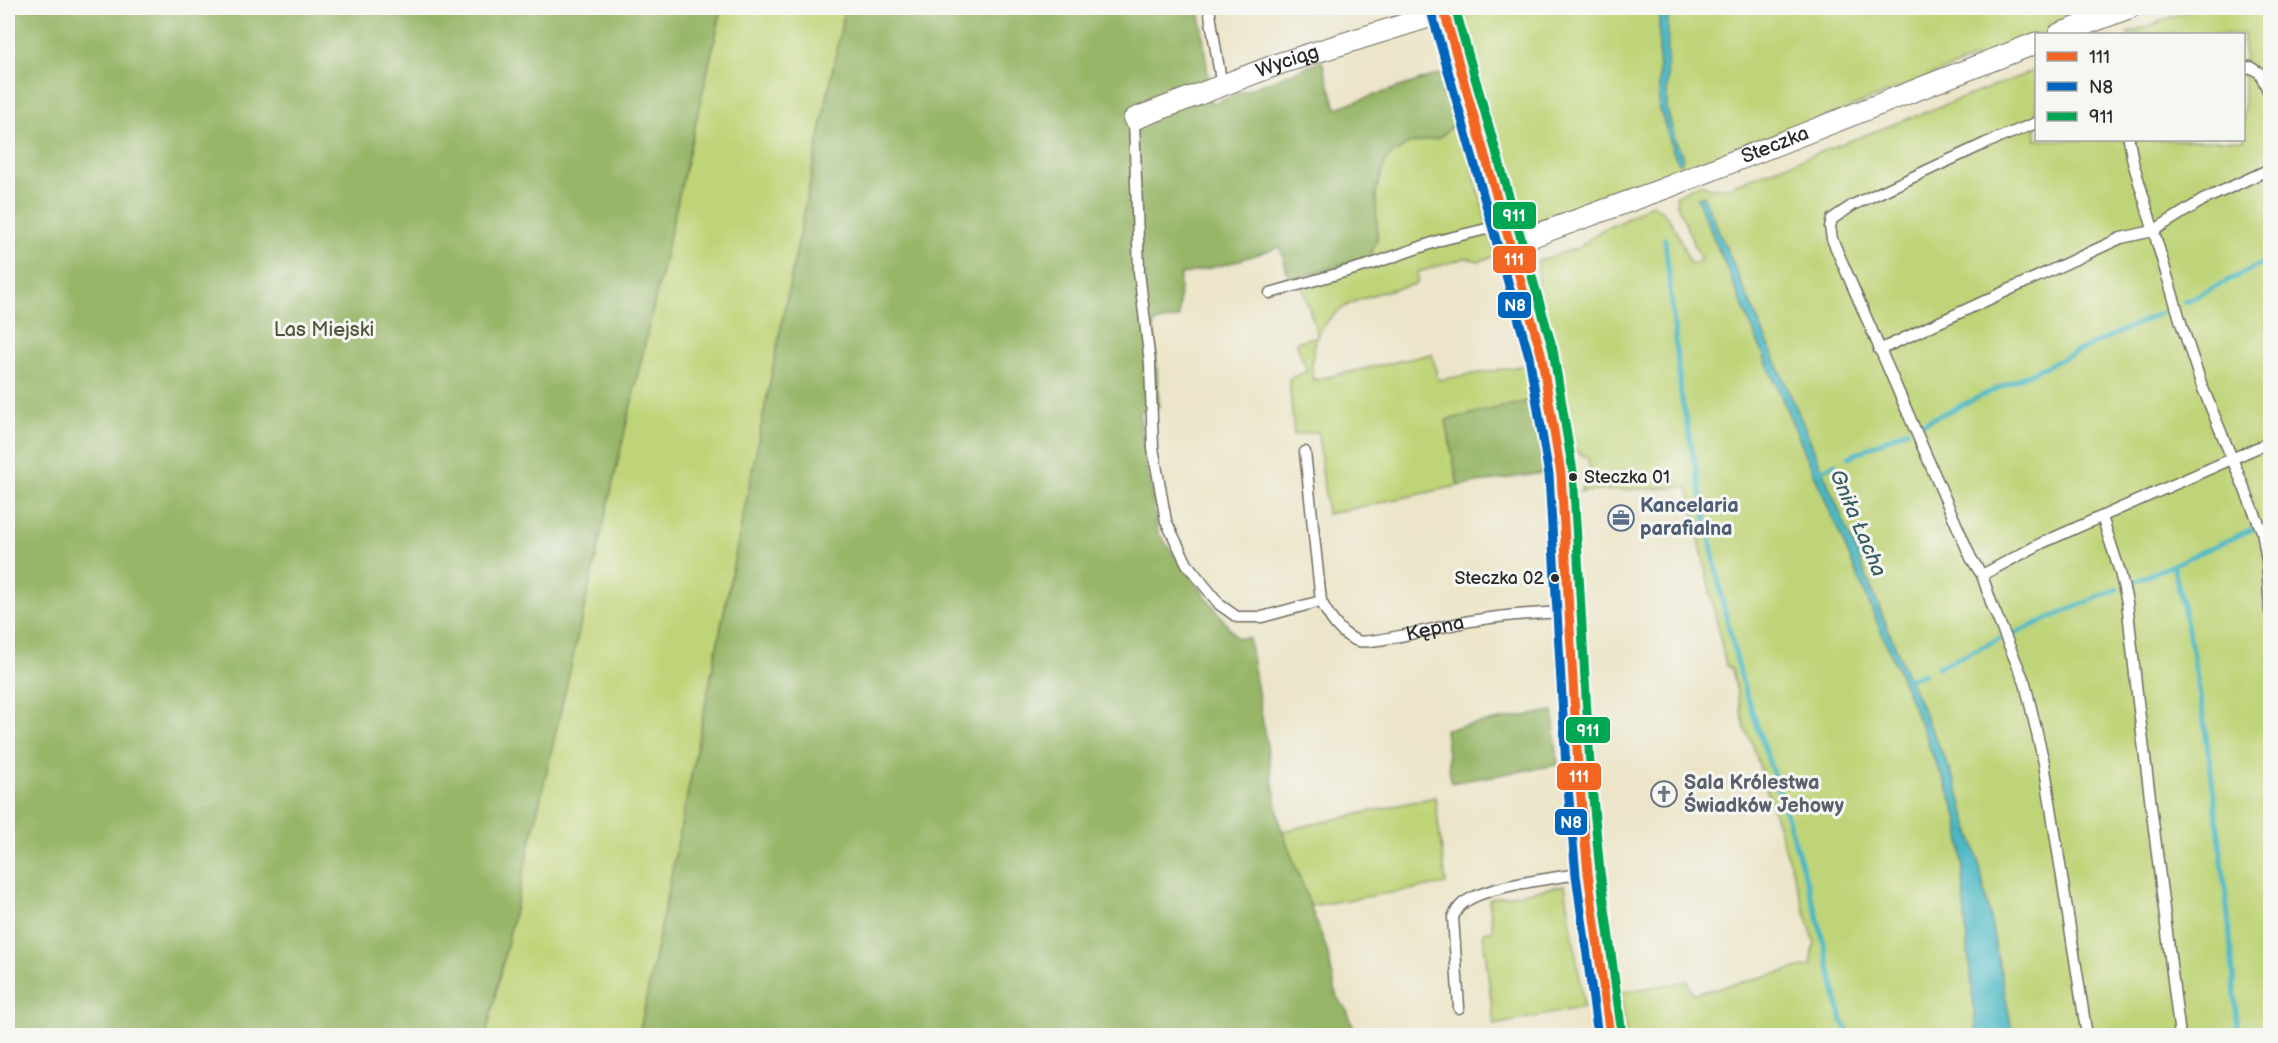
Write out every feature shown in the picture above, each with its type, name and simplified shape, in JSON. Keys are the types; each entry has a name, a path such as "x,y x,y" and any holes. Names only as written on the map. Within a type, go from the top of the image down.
{"street":[{"path":"2062,33 2129,8"},
{"name":"Wyciąg","path":"1134,119 1281,63 1444,10"},
{"path":"1444,10 1509,234 1540,353 1562,474 1578,766 1588,873 1610,1035"},
{"name":"Steczka","path":"1509,234 1614,208 2035,44"}],"lane":[{"path":"1209,8 1222,87"},
{"path":"2245,69 2250,67 2260,73 2271,95"},
{"path":"1134,119 1140,272 1150,363 1153,448 1166,520 1187,564 1220,605 1237,617 1262,617 1321,601 1305,452"},
{"path":"2035,124 1965,153 1853,206 1832,219 1830,227 1832,239 1880,350 1971,558 1982,575 1992,605 2025,683 2044,763 2086,1035"},
{"path":"2129,141 2153,231 2202,386 2262,531 2271,612"},
{"path":"1880,350 2121,238 2153,231 2203,200 2271,169"},
{"path":"1270,293 1372,264 1441,240 1509,234"},
{"path":"1982,575 2042,543 2271,442"},
{"path":"2102,517 2127,602 2180,1035"},
{"name":"Kępna","path":"1321,601 1331,619 1346,634 1359,642 1471,621 1520,614 1568,612"},
{"path":"1459,1008 1453,917 1458,908 1484,891 1588,873"}],"green space":[{"name":"Las Miejski","path":"8,8 722,8 486,1035 8,1035"},
{"path":"722,8 845,8 639,1035 486,1036"},
{"path":"845,8 1199,8 1212,104 1322,61 1336,108 1445,72 1459,120 1439,138 1408,144 1386,159 1376,192 1377,239 1370,257 1289,279 1280,247 1227,264 1180,275 1179,318 1154,323 1159,407 1139,412 1158,533 1237,638 1249,638 1280,825 1327,950 1337,998 1346,1008 1356,1035 639,1036"},
{"path":"1459,8 1659,8 1659,107 1675,156 1682,153 1674,138 1666,102 1665,63 1668,8 2113,8 2046,33 2035,33 1682,174 1537,225 1525,224 1519,219"},
{"path":"2196,8 2270,8 2270,1035 2013,1035 1979,863 1956,784 1907,675 1802,421 1701,208 1954,806 1961,841 1966,932 1977,1035 1626,1035 1621,992 1688,981 1693,994 1812,965 1815,943 1752,743 1745,729 1732,669 1726,666 1688,487 1580,492 1591,476 1588,458 1571,449 1554,349 1538,285 1538,261 1578,248 1602,230 1621,222 1651,204 1666,215 1671,222 1691,265 1701,260 1677,204 1676,195 1701,183 1709,188 1728,187 2035,70 2035,141 2245,141 2245,33 2129,33"},
{"path":"1459,120 1496,256 1479,261 1465,258 1418,272 1417,284 1357,301 1327,321 1318,336 1299,277 1370,257 1377,239 1376,192 1386,159 1408,144 1439,138"},
{"path":"1318,336 1313,356 1313,380 1432,354 1438,380 1527,365 1533,400 1446,420 1458,486 1327,514 1318,432 1294,435 1289,379 1307,371 1296,342"},
{"path":"1533,400 1543,473 1458,486 1446,420"},
{"path":"1553,711 1558,765 1451,783 1445,729"},
{"path":"1435,797 1446,884 1310,906 1282,831"},
{"path":"1565,885 1584,1007 1494,1025 1483,932 1493,930 1489,899"}],"water":[{"path":"1659,8 1668,8 1667,109 1683,158 1681,163 1675,156 1659,107"},
{"name":"Gniła Łacha","path":"1703,195 1802,421 1907,675 1956,784 1979,863 2013,1035 1977,1035 1966,932 1961,841 1954,805 1701,208 1697,198"}],"waterway":[{"path":"1665,239 1681,395 1724,608 1743,684 1784,806 1818,919 1842,1021 1850,1034 1854,1036"},
{"path":"2184,302 2270,260"},
{"path":"1923,423 2161,313"},
{"path":"1849,457 1907,430"},
{"path":"1818,472 1835,464"},
{"path":"2266,524 2270,522"},
{"path":"2134,582 2253,529"},
{"path":"2173,565 2191,642 2208,746 2227,903 2238,1036"},
{"path":"2013,634 2117,589"},
{"path":"1938,667 2000,639"},
{"path":"1907,680 1924,674"},
{"path":"2252,1036 2270,1031"}],"transit line":[{"name":"111","path":"1443,8 1541,353 1561,474 1578,766 1588,873 1610,1036"},
{"name":"911","path":"1455,8 1553,350 1573,472 1590,765 1600,872 1622,1034"},
{"name":"N8","path":"1431,11 1529,356 1549,475 1566,767 1576,875 1598,1036"}],"place":[{"name":"Steczka 01","path":"1573,477"},
{"name":"Kancelaria parafialna","path":"1621,518"},
{"name":"Steczka 02","path":"1555,578"},
{"name":"Sala Królestwa Świadków Jehowy","path":"1664,794"}]}
